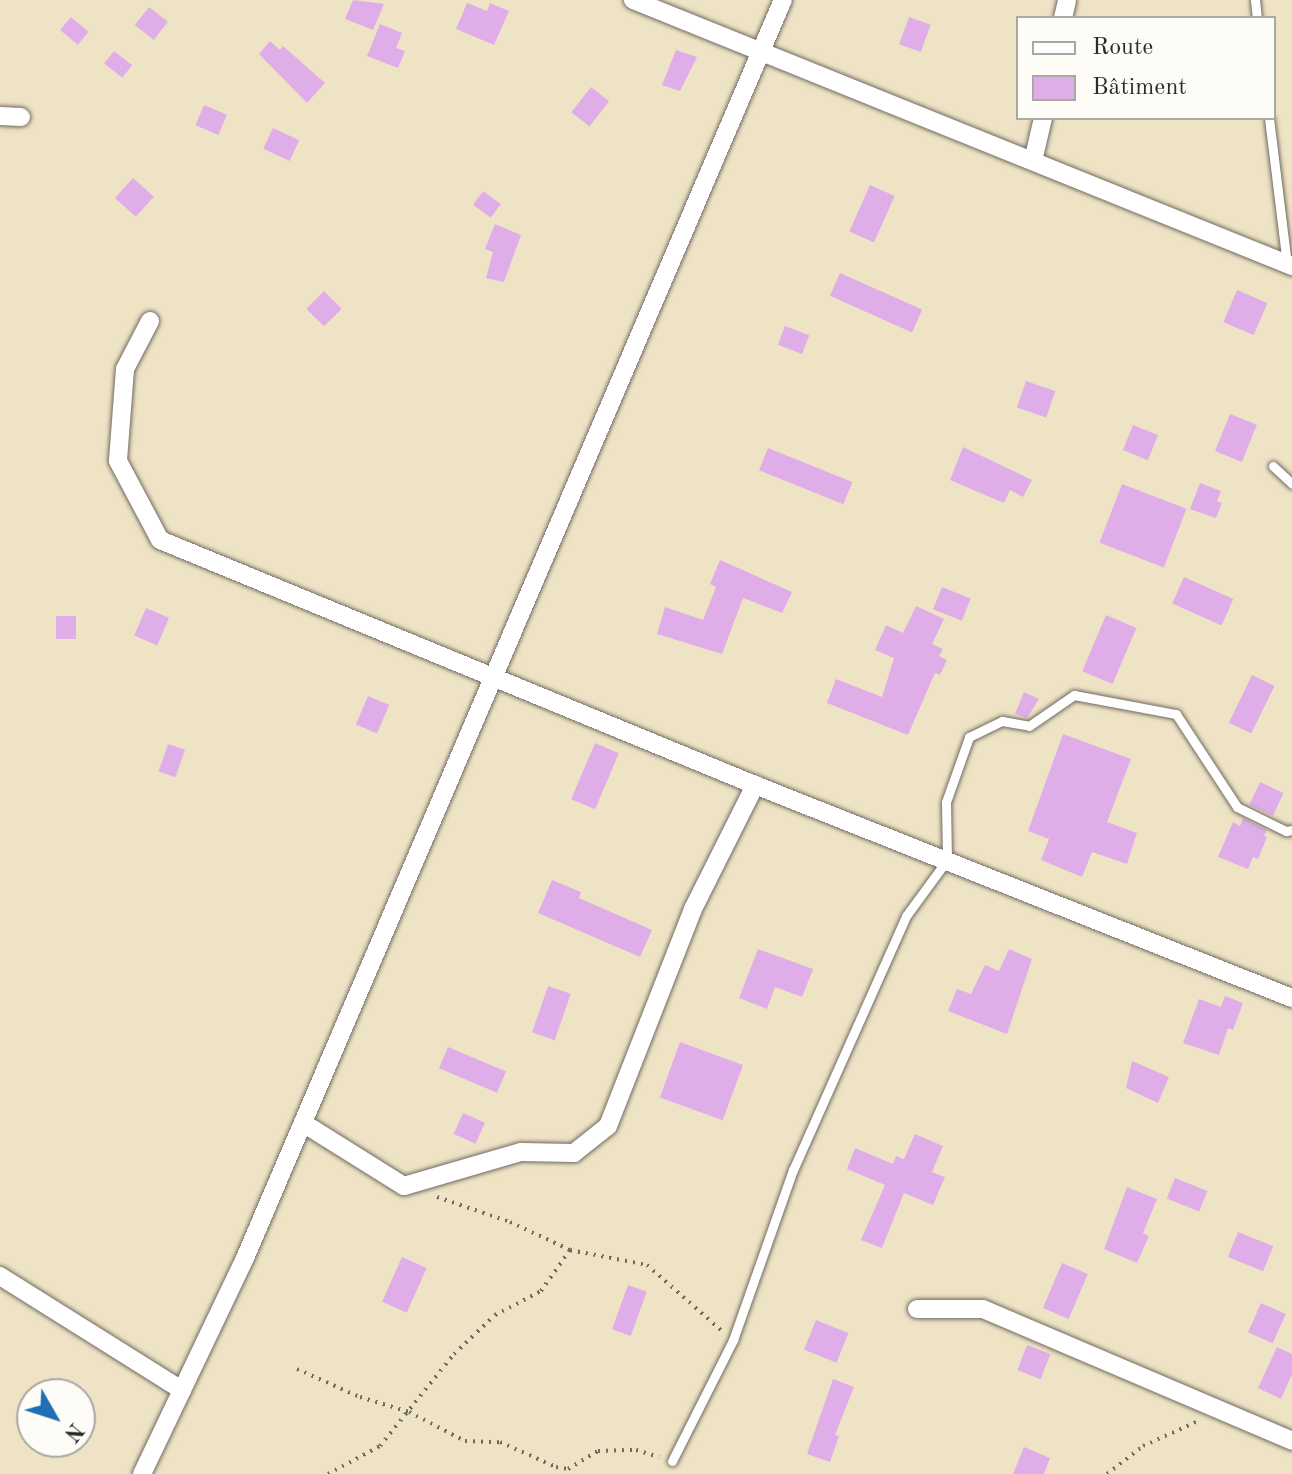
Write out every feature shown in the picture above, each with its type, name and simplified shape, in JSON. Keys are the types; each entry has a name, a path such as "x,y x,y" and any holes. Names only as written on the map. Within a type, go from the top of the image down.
{"street":[{"path":"633,0 1290,265"},
{"path":"142,1474 245,1258 783,0"},
{"path":"0,116 21,117"},
{"path":"1033,161 1043,120"},
{"path":"150,321 125,369 118,461 160,540 755,785 1292,998"},
{"path":"303,1123 404,1186 521,1152 574,1153 608,1126 693,909 755,785"},
{"path":"0,1276 182,1390"},
{"path":"917,1309 983,1309 1292,1441"}],"lane":[{"path":"1269,120 1290,265"},
{"path":"1273,466 1292,484"},
{"path":"672,1461 733,1340 793,1170 906,916 947,860 946,802 969,737 1002,721 1029,726 1074,695 1176,714 1237,807 1286,831 1292,830"}],"path":[{"path":"434,1196 510,1222 570,1250 647,1265 733,1340"},
{"path":"328,1474 380,1446 454,1354 495,1315 541,1291 570,1250"},
{"path":"297,1369 349,1392 409,1412 465,1441 500,1442 556,1467 568,1469 598,1451 636,1450 672,1461"},
{"path":"1107,1474 1143,1446 1223,1411"},
{"path":"556,1467 556,1474"}],"building":[{"path":"353,0 384,4 373,30 345,19"},
{"path":"467,3 487,11 490,3 509,11 494,45 456,29"},
{"path":"149,7 168,22 154,40 135,25"},
{"path":"71,17 89,32 78,45 60,30"},
{"path":"909,17 931,25 921,52 899,44"},
{"path":"380,24 402,33 396,48 405,51 398,68 367,56"},
{"path":"270,41 280,50 283,46 325,83 307,103 259,54"},
{"path":"676,50 697,57 680,91 662,85"},
{"path":"114,51 132,65 122,78 104,64"},
{"path":"591,87 609,101 589,126 571,112"},
{"path":"204,105 227,115 218,135 195,125"},
{"path":"273,128 299,140 290,161 263,149"},
{"path":"133,178 154,197 136,217 115,198"},
{"path":"870,185 895,196 874,243 849,232"},
{"path":"483,191 501,204 491,218 473,205"},
{"path":"495,224 521,235 504,282 486,278 493,252 485,249"},
{"path":"840,273 922,310 912,332 830,296"},
{"path":"1237,290 1267,303 1254,335 1223,322"},
{"path":"324,291 342,309 324,326 306,309"},
{"path":"785,326 809,335 802,354 778,345"},
{"path":"1026,381 1055,391 1046,418 1017,407"},
{"path":"1230,414 1257,425 1242,462 1215,451"},
{"path":"1133,425 1158,435 1148,460 1123,450"},
{"path":"963,447 1032,480 1023,497 1010,490 1004,503 950,480"},
{"path":"768,448 852,482 843,504 759,470"},
{"path":"1200,483 1221,491 1217,501 1222,503 1216,518 1190,509"},
{"path":"1122,484 1186,509 1164,568 1099,543"},
{"path":"720,560 792,592 782,613 743,598 722,654 657,634 665,607 703,620 716,587 710,584"},
{"path":"1184,577 1233,599 1222,625 1172,603"},
{"path":"942,587 971,599 962,621 933,609"},
{"path":"916,606 944,619 932,644 943,649 939,656 947,660 940,675 935,673 908,735 827,703 836,679 882,697 894,658 875,650 886,625 903,633"},
{"path":"146,608 169,618 157,645 134,636"},
{"path":"1106,615 1136,628 1113,684 1082,671"},
{"path":"56,616 76,616 76,639 56,639"},
{"path":"1252,675 1274,686 1251,734 1229,723"},
{"path":"1024,692 1039,699 1027,718 1015,714"},
{"path":"368,696 389,705 377,734 356,725"},
{"path":"1063,734 1131,759 1107,822 1137,833 1127,864 1092,852 1082,877 1041,860 1049,839 1028,831"},
{"path":"595,743 619,753 595,809 571,799"},
{"path":"168,744 185,750 176,777 159,771"},
{"path":"1260,782 1284,793 1273,816 1249,805"},
{"path":"1243,818 1267,830 1258,859 1253,857 1248,869 1218,857 1233,822 1240,826"},
{"path":"552,880 581,892 579,898 652,930 640,957 538,913"},
{"path":"758,949 813,969 802,997 775,987 767,1009 739,998"},
{"path":"1009,949 1032,959 1007,1034 948,1011 957,989 971,994 985,965 999,971"},
{"path":"548,986 571,994 555,1040 532,1032"},
{"path":"1225,996 1243,1003 1233,1030 1228,1028 1219,1055 1183,1043 1199,999 1221,1007"},
{"path":"680,1042 743,1065 723,1120 660,1097"},
{"path":"448,1047 506,1072 497,1093 439,1068"},
{"path":"1132,1061 1169,1077 1158,1103 1126,1088"},
{"path":"463,1113 485,1123 476,1144 454,1134"},
{"path":"915,1134 943,1146 932,1172 945,1177 933,1205 904,1193 882,1248 861,1240 885,1185 847,1169 855,1148 893,1164 896,1156 904,1159"},
{"path":"1175,1178 1207,1191 1199,1212 1167,1198"},
{"path":"1127,1187 1157,1199 1143,1233 1149,1236 1137,1263 1104,1249"},
{"path":"1238,1232 1273,1246 1263,1271 1228,1257"},
{"path":"402,1257 427,1268 407,1313 382,1302"},
{"path":"1062,1263 1088,1274 1069,1319 1043,1308"},
{"path":"628,1285 647,1292 631,1336 612,1329"},
{"path":"1261,1303 1286,1314 1273,1343 1248,1332"},
{"path":"816,1320 848,1333 836,1363 804,1350"},
{"path":"1027,1345 1050,1354 1041,1379 1017,1370"},
{"path":"1277,1347 1292,1354 1292,1374 1281,1399 1258,1388"},
{"path":"833,1379 854,1387 835,1435 839,1436 830,1462 807,1454"},
{"path":"1024,1447 1050,1458 1044,1474 1013,1474"}]}
